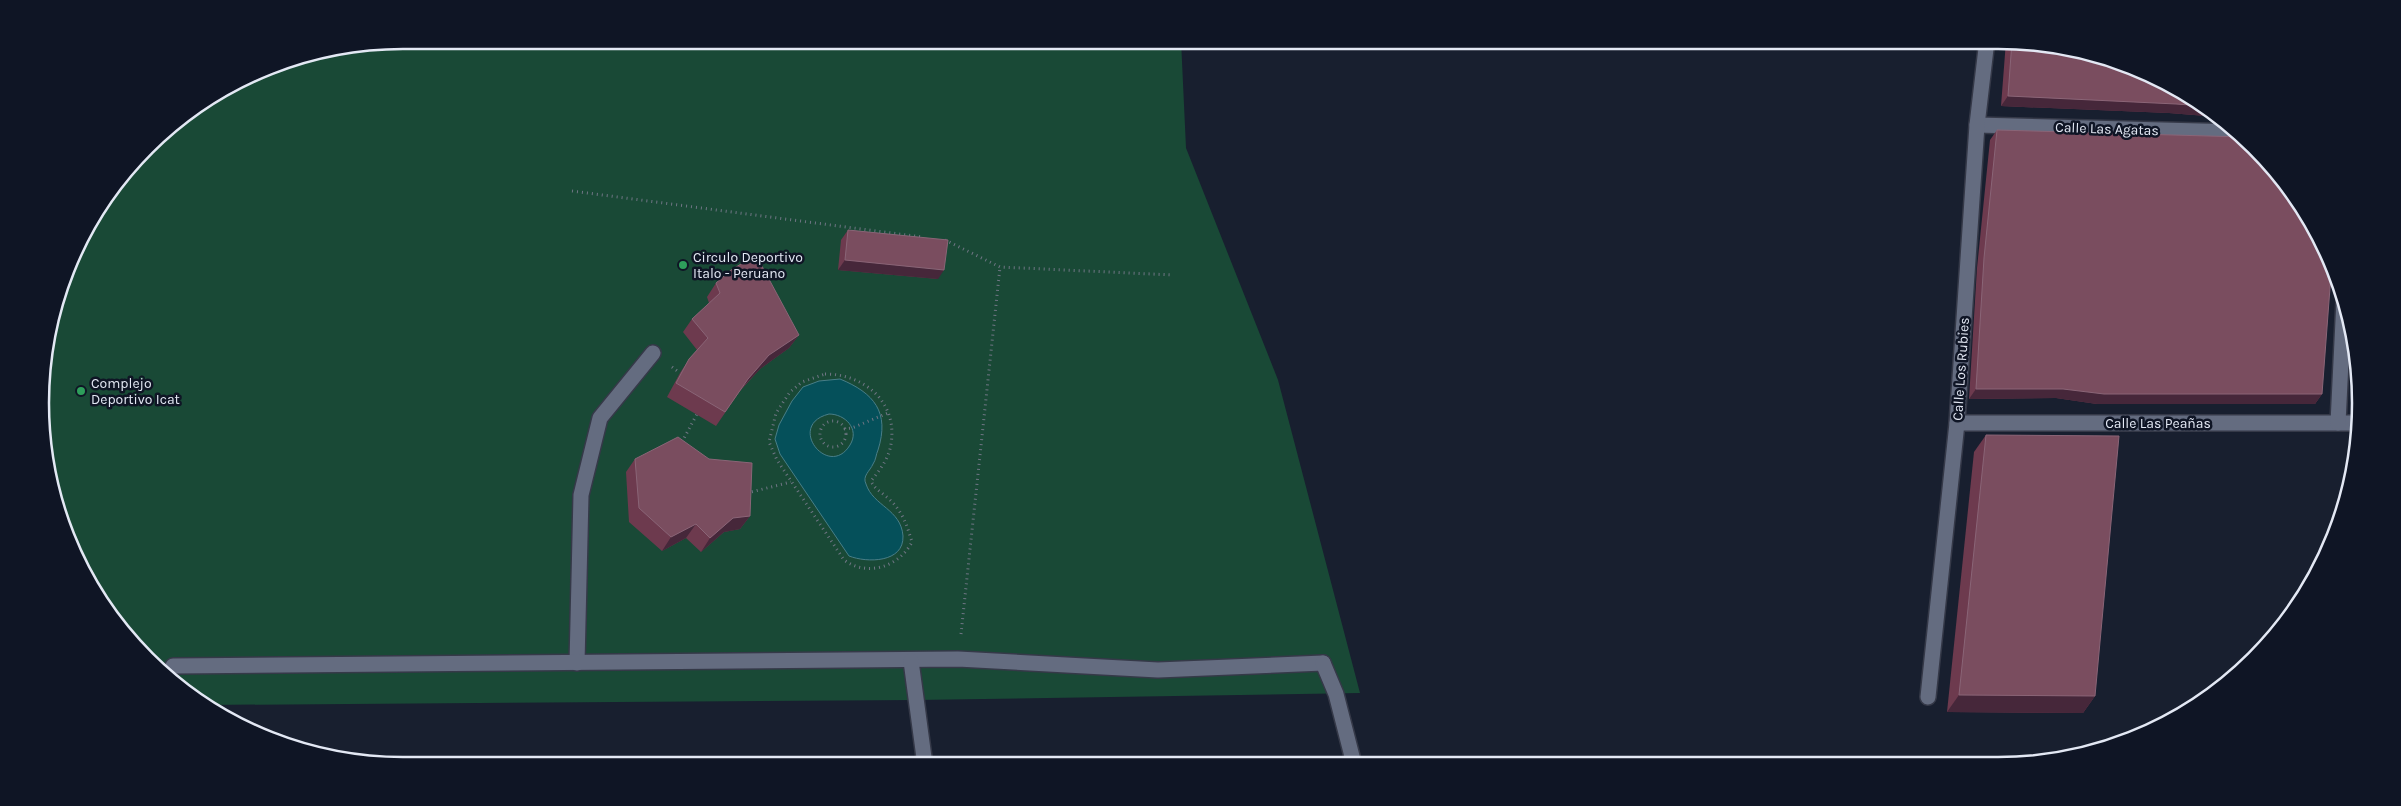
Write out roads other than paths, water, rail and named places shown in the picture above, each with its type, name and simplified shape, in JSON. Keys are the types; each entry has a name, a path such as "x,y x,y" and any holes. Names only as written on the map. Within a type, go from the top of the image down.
{"street":[{"name":"Calle Los Rubies","path":"1928,696 1957,423 1977,125 1986,49"},
{"name":"Calle Las Agatas","path":"1977,125 2226,132"},
{"path":"2338,423 2343,324"},
{"path":"577,663 581,495 600,418 653,353"},
{"name":"Calle Las Peañas","path":"1957,423 2351,423"},
{"path":"173,666 958,660 1158,670 1323,663 1336,694 1352,757"},
{"path":"911,661 925,757"}],"place":[{"name":"Circulo Deportivo Italo - Peruano","path":"683,265"},
{"name":"Complejo Deportivo Icat","path":"81,391"}]}
